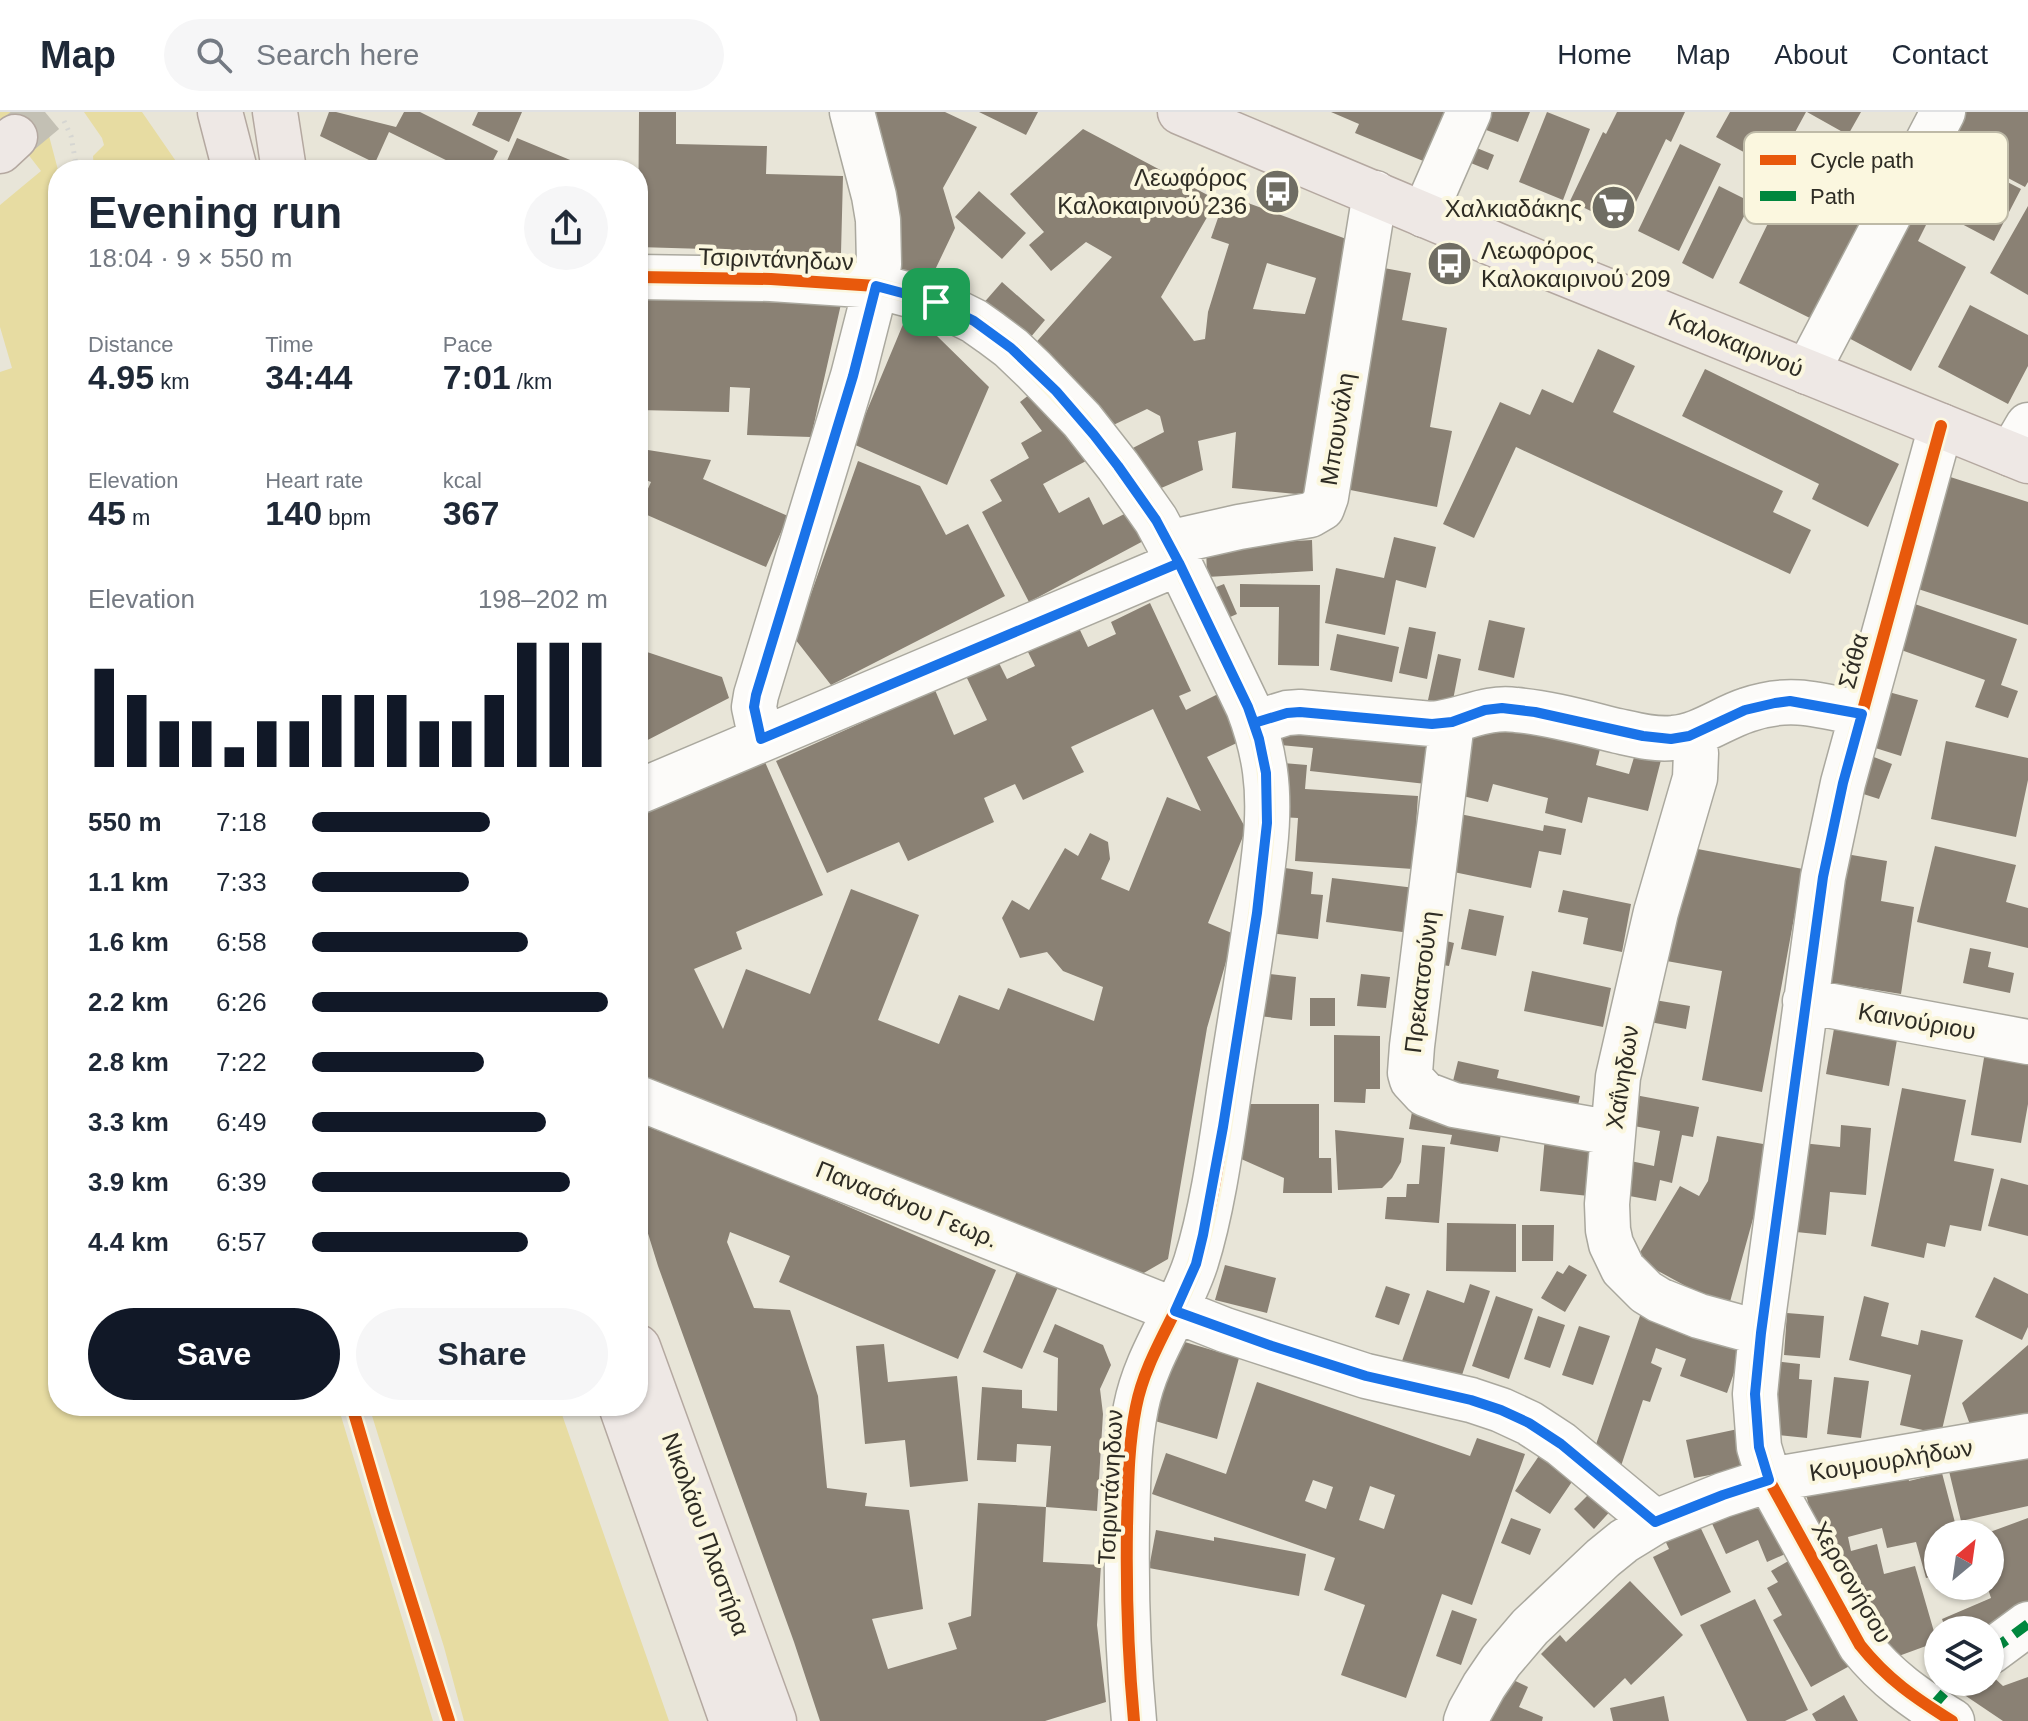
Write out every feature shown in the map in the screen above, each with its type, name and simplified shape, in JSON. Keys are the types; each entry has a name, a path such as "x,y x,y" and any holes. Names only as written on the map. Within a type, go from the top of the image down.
{"main road":[{"path":"220,112 232,160"},
{"path":"275,112 282,160"},
{"name":"Καλοκαιρινού","path":"1180,112 1941,426 2022,447"},
{"name":"Νικολάου Πλαστήρα","path":"648,1374 774,1721"},
{"name":"Νικολάου Πλαστήρα","path":"625,1416 732,1721"}],"street":[{"path":"761,739 754,707 756,695 853,376 876,286 878,220 852,112"},
{"path":"1424,215 1469,112"},
{"path":"1933,132 1943,112"},
{"name":"Μπουνάλη","path":"1174,553 1239,527 1310,515 1322,508 1375,193"},
{"path":"1807,372 1884,224"},
{"name":"Τσιριντάνηδων","path":"648,277 783,279 876,286 936,302 974,321 1011,348 1056,391 1094,435 1156,520 1254,723 1266,773 1266,834 1257,913 1223,1127 1196,1264 1146,1370 1132,1432 1128,1469 1127,1563 1134,1721"},
{"name":"Σάθα","path":"1769,1480 1759,1447 1755,1394 1823,877 1843,783 1941,426"},
{"path":"648,788 1174,553"},
{"path":"1254,723 1300,712 1413,723 1452,722 1485,710 1502,708 1671,739 1689,736 1745,710 1790,701 1862,714"},
{"name":"Πρεκατσούνη","path":"1452,722 1412,1046 1412,1080 1425,1094 1454,1105 1613,1133"},
{"name":"Χαΐνηδων","path":"1689,736 1696,753 1695,778 1656,912 1618,1077 1607,1204 1608,1230 1623,1269 1646,1292 1699,1316 1761,1333"},
{"name":"Καινούριου","path":"1805,1001 2028,1042"},
{"name":"Πανασάνου Γεωρ.","path":"648,1102 1237,1334 1366,1376 1501,1410 1529,1423 1561,1444 1655,1522"},
{"name":"Κουμουρλήδων","path":"1466,1721 1501,1661 1530,1627 1603,1558 1655,1522 1769,1480 2028,1436"},
{"name":"Χερσονήσου","path":"1769,1480 1860,1645 1874,1663 1914,1698 1946,1704"},
{"path":"2004,1642 2028,1624"}],"path":[{"path":"61,113 71,136 75,160"},
{"path":"355,1416 449,1721"}],"shaded area":[{"path":"0,112 36,112 48,132 55,160 48,160 48,1416 341,1416 433,1721 0,1721 0,372 12,368 0,327 0,205 41,171 0,118"},
{"path":"84,112 142,112 175,160 93,160 93,156 104,145"},
{"path":"372,1416 562,1416 669,1721 464,1721"}],"building":[{"path":"329,112 396,127 404,112 420,112 498,151 493,160 446,160 389,132 376,160 369,160 320,136"},
{"path":"478,112 522,112 509,142 472,125"},
{"path":"639,112 676,112 676,144 767,146 766,174 843,176 841,253 648,247 648,160 639,160"},
{"path":"865,112 945,112 977,127 943,188 955,228 934,272 897,271"},
{"path":"979,112 1038,112 1026,135"},
{"path":"1331,112 1455,112 1433,165 1355,133 1359,124"},
{"path":"1478,112 1530,112 1518,142 1473,125"},
{"path":"1547,112 1590,129 1563,200 1519,182"},
{"path":"1617,112 1685,112 1671,142 1666,139 1624,227 1570,201 1603,132 1606,134"},
{"path":"1730,112 1806,112 1795,132 1744,132 1744,152 1716,137"},
{"path":"1807,112 1861,112 1850,132 1843,132"},
{"path":"1953,112 2028,112 2028,182 2025,187 2008,178 2008,132 1943,132"},
{"path":"1083,129 1217,200 1161,297 1194,341 1205,339 1208,312 1229,244 1211,238 1226,195 1360,244 1317,496 1232,488 1236,432 1198,441 1203,470 1152,492 1125,452 1164,432 1160,416 1147,409 1107,428 1031,348 1112,257 1086,242 1051,271 1029,245 1044,232 1010,194","holes":["1267,263 1316,278 1305,314 1253,309"]},
{"path":"517,138 570,160 507,160"},
{"path":"1467,144 1494,155 1488,170 1461,159"},
{"path":"1680,144 1721,164 1679,251 1638,231"},
{"path":"2008,182 2021,189 2008,214"},
{"path":"1719,186 1744,198 1744,216 1713,279 1682,263"},
{"path":"979,191 1026,233 1002,259 955,217"},
{"path":"2028,206 2028,295 1990,273"},
{"path":"1768,224 1868,224 1820,323 1739,283"},
{"path":"1901,224 1926,224 1918,241 1966,267 1911,371 1843,335"},
{"path":"1962,224 2003,224 1994,241"},
{"path":"1373,266 1411,273 1402,320 1447,328 1430,427 1452,431 1437,507 1335,487"},
{"path":"1002,282 1045,320 1025,344 981,306"},
{"path":"648,299 841,304 811,437 747,435 750,388 730,387 729,412 648,410"},
{"path":"1970,305 2028,335 2028,366 2008,404 1938,367"},
{"path":"904,322 937,336 989,387 947,485 853,444"},
{"path":"1598,349 1635,366 1613,412 1783,491 1773,512 1811,530 1790,574 1516,447 1474,538 1443,524 1500,402 1530,415 1542,389 1573,403"},
{"path":"1705,369 1899,464 1868,527 1812,499 1819,484 1682,416"},
{"path":"1039,387 1086,461 1043,484 1059,513 1089,497 1103,525 1132,510 1147,539 1029,602 982,512 1002,501 990,480 1029,458 1021,443 1042,431 1020,402"},
{"path":"648,450 711,460 703,479 788,516 766,567 648,515 651,482 648,481"},
{"path":"858,461 920,486 946,535 968,524 1005,596 831,685 795,639"},
{"path":"1941,474 2028,502 2028,625 1909,586"},
{"path":"1394,537 1436,547 1426,588 1396,580 1385,635 1325,623 1336,568 1384,578"},
{"path":"1312,540 1313,571 1207,577 1206,546"},
{"path":"1224,584 1237,614 1214,624 1201,593"},
{"path":"1240,584 1320,585 1319,666 1278,665 1279,607 1240,607"},
{"path":"1906,601 2017,639 2001,685 2018,691 2008,718 1975,707 1985,680 1890,646"},
{"path":"1150,603 1191,691 1179,696 1186,710 1218,694 1241,741 1207,757 1246,829 1208,923 1234,934 1207,1028 1168,1259 1142,1274 648,1078 648,812 765,762 823,895 736,932 742,949 694,969 723,1029 746,969 810,994 851,889 919,915 878,1020 939,1044 959,995 999,1010 1008,988 1094,1021 1103,987 1063,971 1047,952 1020,958 1002,918 1012,900 1029,910 1065,848 1078,856 1090,833 1108,842 1110,859 1101,879 1129,891 1167,797 1201,811 1153,709 1071,747 1084,772 1023,800 1015,784 984,798 994,822 908,861 899,842 827,873 776,761 935,690 954,735 987,720 966,676 998,661 1007,679 1035,666 1028,652 1079,628 1088,647 1116,634 1111,622"},
{"path":"1489,620 1525,628 1514,678 1478,670"},
{"path":"1409,627 1436,632 1427,679 1399,673"},
{"path":"1337,634 1399,647 1392,682 1330,670"},
{"path":"648,652 722,677 729,698 648,740"},
{"path":"1438,654 1461,659 1452,705 1428,700"},
{"path":"1885,691 1918,700 1901,756 1869,746"},
{"path":"1479,718 1600,749 1596,765 1629,774 1635,754 1661,760 1648,811 1588,797 1582,823 1545,813 1548,798 1493,784 1488,802 1450,793"},
{"path":"1283,720 1431,737 1426,784 1310,771 1313,748 1280,745"},
{"path":"1946,741 2028,758 2028,780 2016,837 1931,819"},
{"path":"1866,754 1892,764 1879,799 1854,791"},
{"path":"1283,763 1307,765 1305,789 1418,796 1413,869 1295,861 1298,818 1280,817"},
{"path":"1455,813 1543,831 1544,825 1566,829 1561,855 1539,851 1531,888 1444,870"},
{"path":"1682,846 1803,869 1762,1092 1702,1080 1722,971 1661,960"},
{"path":"1935,846 2016,865 2006,902 2028,908 2028,948 1917,922"},
{"path":"1846,854 1887,861 1881,901 1914,907 1901,994 1826,982"},
{"path":"1278,867 1313,872 1311,894 1323,895 1318,939 1269,933"},
{"path":"1332,878 1415,888 1410,933 1326,922"},
{"path":"1563,890 1631,904 1622,952 1583,944 1588,918 1558,912"},
{"path":"1469,909 1504,916 1496,956 1461,949"},
{"path":"1435,938 1454,943 1449,966 1430,963"},
{"path":"1970,948 1991,952 1988,967 2014,973 2010,993 1963,983"},
{"path":"1532,971 1611,988 1603,1027 1524,1011"},
{"path":"1254,972 1296,977 1292,1020 1250,1015"},
{"path":"1361,974 1390,977 1386,1008 1357,1006"},
{"path":"1310,998 1335,998 1335,1026 1310,1026"},
{"path":"1649,999 1690,1006 1686,1029 1645,1021"},
{"path":"1835,1023 1898,1034 1889,1086 1826,1074"},
{"path":"1334,1035 1380,1036 1380,1089 1366,1089 1365,1103 1334,1102"},
{"path":"1985,1052 2028,1060 2028,1104 2021,1143 1971,1135"},
{"path":"1458,1061 1499,1070 1497,1078 1580,1096 1575,1119 1450,1093"},
{"path":"1902,1088 1966,1100 1954,1161 1994,1169 1981,1231 1950,1225 1945,1247 1927,1243 1924,1258 1871,1246"},
{"path":"1635,1095 1699,1107 1693,1137 1682,1135 1672,1183 1660,1180 1656,1201 1619,1194 1626,1160 1654,1166 1660,1131 1629,1125"},
{"path":"1241,1104 1319,1104 1319,1158 1331,1158 1332,1193 1283,1193 1284,1178 1239,1158"},
{"path":"1413,1106 1503,1122 1498,1152 1450,1144 1452,1135 1409,1129"},
{"path":"1841,1125 1871,1128 1866,1195 1830,1192 1826,1235 1796,1232 1802,1143 1840,1147"},
{"path":"648,1127 758,1168 996,1270 958,1359 779,1282 790,1256 730,1232 727,1242 754,1308 790,1310 818,1396 827,1488 867,1493 865,1506 909,1510 923,1609 872,1619 888,1669 957,1649 948,1623 971,1616 978,1503 1046,1507 1043,1562 1101,1565 1097,1625 1106,1702 1045,1721 820,1721 648,1234"},
{"path":"1335,1130 1404,1138 1401,1162 1382,1188 1338,1190"},
{"path":"1717,1136 1769,1145 1761,1190 1728,1309 1636,1259 1680,1186 1699,1196 1708,1181"},
{"path":"1545,1137 1604,1143 1599,1197 1540,1191"},
{"path":"1422,1145 1445,1147 1439,1223 1385,1219 1387,1197 1406,1197 1407,1184 1419,1184"},
{"path":"2001,1178 2028,1185 2028,1236 1988,1226"},
{"path":"1447,1223 1516,1224 1516,1272 1446,1271"},
{"path":"1522,1225 1554,1225 1553,1261 1522,1261"},
{"path":"1225,1265 1276,1278 1267,1313 1215,1300"},
{"path":"1569,1265 1587,1275 1565,1312 1541,1298 1557,1271 1563,1274"},
{"path":"1018,1269 1058,1287 1022,1369 983,1352"},
{"path":"1994,1277 2028,1294 2028,1327 2022,1340 1975,1317"},
{"path":"1470,1284 1490,1291 1460,1381 1402,1361 1427,1290 1464,1303"},
{"path":"1386,1286 1410,1294 1399,1325 1375,1317"},
{"path":"1496,1296 1533,1309 1509,1379 1472,1366"},
{"path":"1864,1296 1889,1303 1881,1336 1918,1345 1921,1330 1963,1340 1941,1434 1900,1425 1911,1375 1849,1360"},
{"path":"1641,1313 1743,1347 1727,1393 1680,1376 1686,1359 1656,1348 1651,1363 1662,1368 1650,1402 1643,1400 1621,1466 1592,1456"},
{"path":"1787,1313 1824,1316 1820,1358 1784,1355"},
{"path":"1538,1316 1565,1325 1550,1368 1524,1359"},
{"path":"1055,1324 1103,1345 1111,1365 1100,1389 1103,1414 1097,1511 1046,1507 1051,1446 1017,1444 1016,1462 977,1460 982,1387 1022,1390 1022,1408 1057,1411 1058,1358 1043,1352"},
{"path":"1579,1326 1610,1336 1593,1385 1562,1375"},
{"path":"1178,1340 1239,1358 1217,1439 1155,1421"},
{"path":"884,1344 888,1382 957,1376 968,1481 910,1487 905,1440 865,1444 856,1346"},
{"path":"2028,1345 2028,1418 1972,1430 1962,1403"},
{"path":"1774,1361 1800,1364 1799,1379 1812,1380 1807,1438 1767,1434"},
{"path":"1834,1377 1869,1381 1861,1438 1827,1434"},
{"path":"1257,1382 1470,1456 1477,1438 1525,1454 1472,1605 1442,1594 1406,1698 1341,1675 1365,1605 1324,1590 1335,1558 1152,1494 1166,1453 1226,1474","holes":["1313,1480 1333,1487 1326,1509 1305,1501","1370,1486 1395,1495 1384,1529 1359,1520"]},
{"path":"1738,1429 1747,1468 1694,1478 1686,1440"},
{"path":"1545,1447 1580,1470 1550,1514 1515,1491"},
{"path":"2028,1448 2028,1506 1961,1520 1948,1467"},
{"path":"1906,1470 1909,1481 1942,1473 1954,1520 1924,1520 1924,1571 1916,1542 1887,1548 1882,1528 1848,1537 1851,1551 1877,1544 1884,1574 1915,1566 1929,1616 1924,1616 1924,1647 1885,1661 1818,1543 1806,1494"},
{"path":"1595,1488 1615,1506 1594,1529 1574,1509"},
{"path":"1767,1492 1792,1551 1767,1562 1758,1540 1726,1554 1709,1517"},
{"path":"1511,1518 1541,1529 1530,1555 1501,1543"},
{"path":"1696,1518 1731,1592 1681,1616 1653,1557 1669,1549 1662,1534"},
{"path":"2028,1518 2028,1609 2004,1622 2004,1616 1949,1616 1986,1600 2004,1600 2004,1527"},
{"path":"1156,1530 1306,1554 1299,1596 1149,1568"},
{"path":"1797,1556 1857,1662 1811,1687 1773,1620 1782,1615 1767,1588 1778,1582 1771,1571"},
{"path":"1630,1581 1683,1635 1631,1685 1625,1678 1594,1708 1541,1654 1560,1635 1566,1642"},
{"path":"1755,1599 1808,1710 1785,1721 1747,1721 1700,1625"},
{"path":"1452,1610 1477,1619 1461,1665 1436,1656"},
{"path":"1507,1677 1528,1687 1519,1707 1543,1717 1542,1721 1475,1721"},
{"path":"2028,1677 2028,1721 2003,1721 1966,1696 2004,1696 2004,1686"},
{"path":"1844,1695 1858,1721 1816,1721 1812,1714"},
{"path":"1664,1696 1669,1721 1613,1721 1610,1708"}],"tunnel":[{"path":"15,137 45,112"}],"marked path":[{"path":"2004,1642 2028,1624"},
{"path":"1931,1708 1942,1696"}],"cycle path":[{"path":"648,277 771,279 876,286 936,302 991,333 1011,348 1082,420 1156,520 1251,715 1265,771 1266,839 1219,1159 1196,1262 1147,1369 1131,1437 1127,1576 1134,1721"},
{"path":"1941,426 1843,783 1823,877 1755,1394 1759,1447 1769,1480 1860,1645 1902,1687 1952,1721"},
{"path":"355,1416 449,1721"}],"place":[{"name":"Λεωφόρος Καλοκαιρινού 236","path":"1278,191"},
{"name":"Χαλκιαδάκης","path":"1613,208"},
{"name":"Λεωφόρος Καλοκαιρινού 209","path":"1450,264"}],"route":[{"path":"936,302 876,286 853,376 756,695 755,716 761,739 1179,563 1220,650 1248,707 1254,723 1287,713 1315,712 1432,724 1452,722 1485,710 1502,708 1671,739 1689,736 1745,710 1790,701 1862,714 1843,783 1823,877 1761,1333 1755,1394 1759,1447 1769,1480 1655,1522 1561,1444 1529,1423 1501,1410 1366,1376 1175,1311 1196,1264 1203,1235 1257,913 1267,823 1266,773 1259,739 1248,707 1179,563 1156,520 1118,466 1056,391 1011,348 974,321 936,302"}]}
